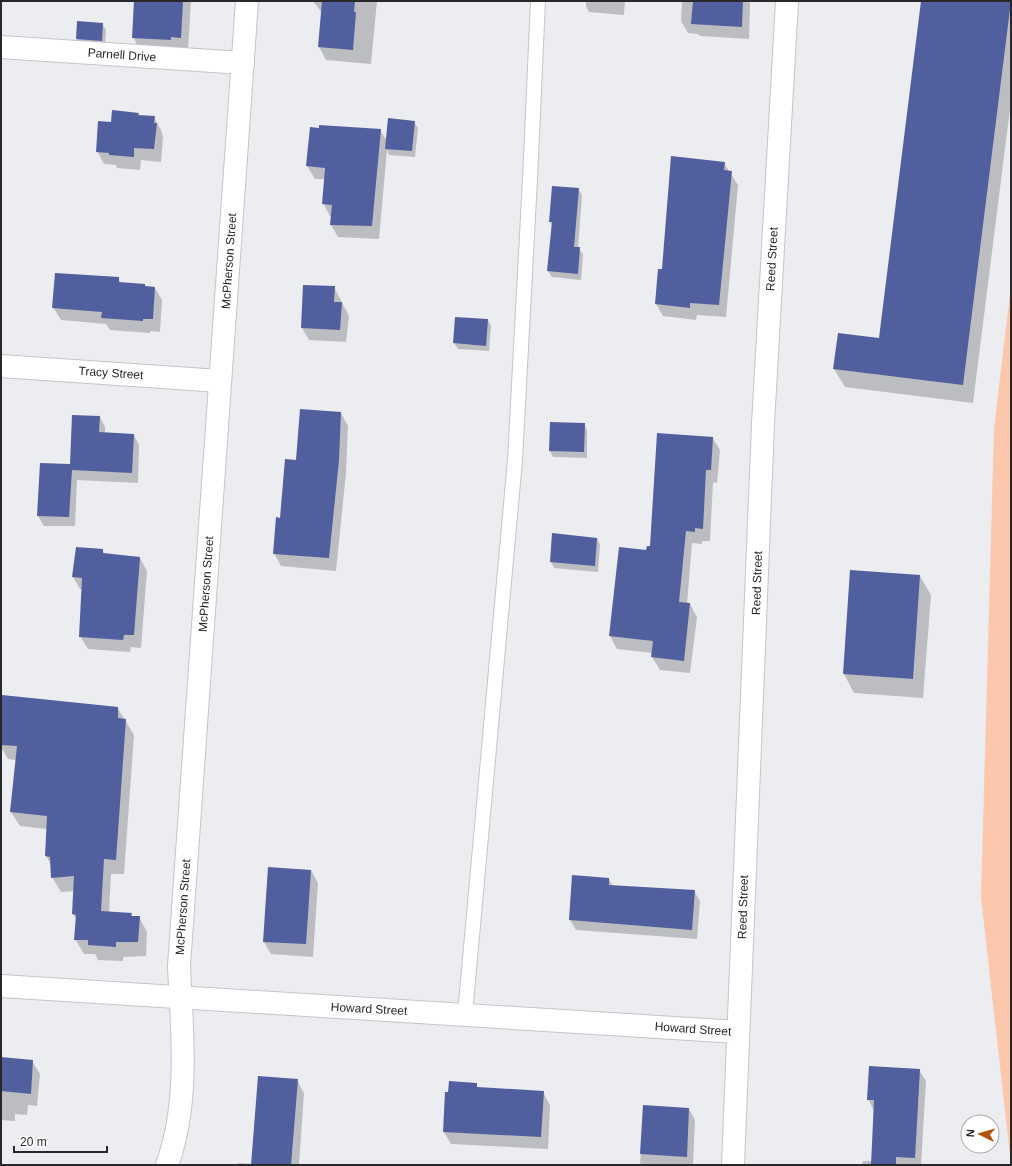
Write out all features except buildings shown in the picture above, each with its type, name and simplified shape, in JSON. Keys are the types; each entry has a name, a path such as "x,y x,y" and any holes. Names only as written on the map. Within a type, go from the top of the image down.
{"street":[{"name":"McPherson Street","path":"167,1165 176,1133 180,1102 184,1042 180,998 179,958 248,1"},
{"name":"Reed Street","path":"733,1165 763,424 787,1"},
{"name":"Parnell Drive","path":"1,47 243,63"},
{"name":"Tracy Street","path":"1,366 220,381"},
{"name":"Howard Street","path":"1,986 738,1032"}],"lane":[{"path":"465,1014 515,460 531,172 538,1"}],"shaded area":[{"path":"1011,285 1011,1165 981,897 994,428"}]}
